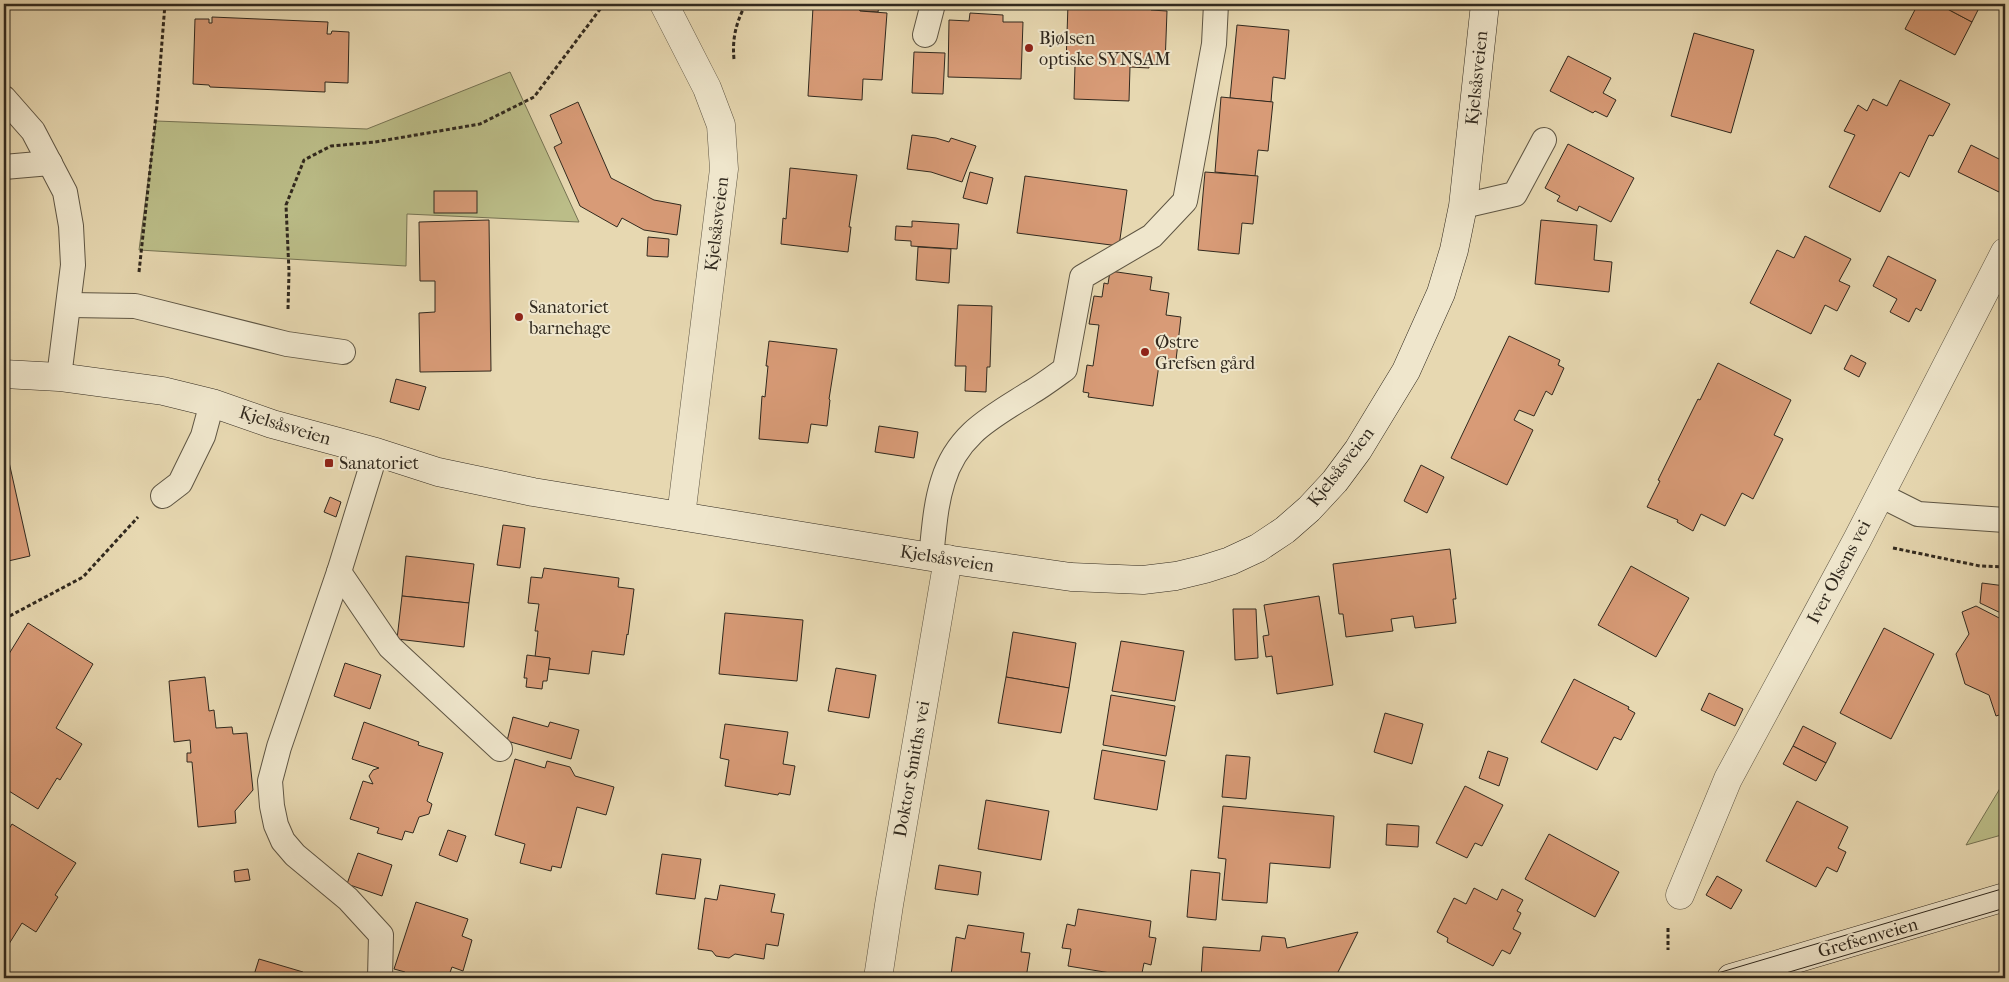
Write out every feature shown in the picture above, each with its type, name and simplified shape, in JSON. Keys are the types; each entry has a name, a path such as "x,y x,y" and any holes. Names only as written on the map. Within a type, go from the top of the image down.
{"street":[{"name":"Kjelsåsveien","path":"664,4 707,88 721,125 724,169 681,516"},
{"name":"Kjelsåsveien","path":"4,374 59,377 163,391 212,403 272,424 376,452 438,472 533,492 939,558 1071,577 1144,580 1176,576 1230,561 1258,548 1285,530 1309,509 1335,481 1358,450 1406,371 1441,293 1454,250 1463,206 1485,4"},
{"name":"Iver Olsens vei","path":"1680,895 1728,779 1857,540 2005,252"},
{"name":"Doktor Smiths vei","path":"878,978 939,558"},
{"name":"Grefsenveien","path":"1731,978 2005,897"}],"lane":[{"path":"925,35 933,4"},
{"path":"939,558 936,509 943,480 954,455 970,434 987,420 1066,370 1082,277 1152,236 1185,201 1214,44 1216,4"},
{"path":"4,98 33,132 65,192 71,226 74,265 59,377"},
{"path":"1463,206 1515,194 1544,140"},
{"path":"4,167 50,163"},
{"path":"70,305 135,306 287,344 343,352"},
{"path":"163,496 180,483 203,436 212,403"},
{"path":"376,452 339,572 279,747 270,781 276,825 283,841 295,855 348,899 381,935 380,978"},
{"path":"1880,495 1918,514 2005,520"},
{"path":"339,572 390,647 500,749"}],"path":[{"path":"135,306 165,4"},
{"path":"287,344 289,272 286,205 304,160 331,146 376,142 480,124 534,97 604,4"},
{"path":"4,619 83,577 146,508 163,496"},
{"path":"1857,540 1980,566 2005,567"}],"green space":[{"path":"510,72 579,222 407,214 406,266 139,250 156,121 367,129"},
{"path":"2005,780 2005,834 1966,845"}],"building":[{"path":"831,4 879,6 878,12 860,11 857,6"},
{"path":"1068,4 1151,6 1151,10 1167,11 1165,65 1149,65 1149,68 1130,67 1129,101 1074,99 1075,65 1066,65"},
{"path":"1918,4 1938,4 1972,22 1955,55 1905,29"},
{"path":"1938,4 1981,4 1972,22"},
{"path":"1981,4 1993,4 1991,8"},
{"path":"831,5 857,6 860,11 887,13 882,80 863,79 862,100 808,96 813,7 828,8"},
{"path":"970,13 1003,15 1003,22 1023,22 1021,79 948,77 949,20 969,21"},
{"path":"212,17 328,22 327,34 331,34 332,31 349,32 348,83 325,82 325,92 210,87 209,85 193,84 195,19 209,19 209,23 212,23"},
{"path":"1237,25 1289,30 1285,79 1273,77 1271,102 1230,98"},
{"path":"1694,33 1754,50 1731,133 1671,116"},
{"path":"914,52 945,53 943,94 912,93"},
{"path":"1568,56 1611,78 1603,93 1616,100 1607,117 1595,111 1593,113 1550,91"},
{"path":"1900,80 1950,104 1933,136 1929,135 1909,177 1900,172 1880,212 1829,187 1855,135 1844,131 1858,105 1867,111 1873,99 1887,106"},
{"path":"1221,97 1273,102 1268,151 1258,150 1255,176 1215,172"},
{"path":"578,102 611,178 654,200 681,205 677,235 644,230 622,218 617,227 580,206 554,147 562,143 550,115"},
{"path":"912,135 936,138 949,142 951,138 976,146 962,182 931,172 907,169"},
{"path":"1568,144 1634,178 1611,222 1579,206 1577,211 1557,201 1560,196 1545,188"},
{"path":"1971,145 2005,162 2005,178 1999,192 1958,172"},
{"path":"790,168 857,175 849,227 851,227 848,252 781,244 783,218 786,219"},
{"path":"970,172 993,178 987,204 963,198"},
{"path":"1205,172 1258,176 1253,224 1242,223 1239,254 1198,250"},
{"path":"1025,176 1127,190 1119,246 1017,233"},
{"path":"434,191 477,191 477,213 434,213"},
{"path":"489,220 491,371 420,372 419,313 435,312 435,281 420,281 419,222"},
{"path":"1541,220 1597,225 1594,260 1612,262 1609,292 1535,284"},
{"path":"912,221 959,224 957,249 911,246 911,241 895,240 896,226 912,227"},
{"path":"1805,236 1851,259 1839,281 1850,286 1837,311 1825,305 1811,334 1750,303 1777,250 1794,258"},
{"path":"648,237 669,239 668,257 647,256"},
{"path":"918,247 951,249 949,283 916,280"},
{"path":"1888,256 1936,280 1921,311 1916,308 1909,322 1890,312 1897,299 1873,286"},
{"path":"1110,271 1152,277 1150,290 1169,293 1166,315 1181,317 1176,360 1160,358 1153,406 1088,397 1089,393 1083,392 1087,365 1093,366 1099,325 1089,324 1094,296 1102,297 1104,283 1108,284"},
{"path":"958,305 992,306 990,367 987,367 986,392 965,391 966,366 955,366"},
{"path":"1509,336 1560,360 1558,365 1564,368 1552,395 1546,391 1534,416 1519,410 1514,420 1533,430 1507,485 1451,458"},
{"path":"769,341 837,349 827,426 811,424 808,443 759,439 762,396 765,397"},
{"path":"1851,355 1866,363 1859,377 1844,369"},
{"path":"1718,363 1791,400 1774,435 1783,439 1753,499 1742,493 1725,526 1701,514 1693,531 1677,522 1678,520 1647,507 1660,481 1658,480"},
{"path":"396,379 426,387 419,410 390,402"},
{"path":"879,426 918,432 914,458 875,452"},
{"path":"7,453 30,556 4,562 4,454"},
{"path":"1421,465 1444,477 1427,513 1404,501"},
{"path":"330,497 341,502 336,517 324,512"},
{"path":"503,525 525,528 520,568 497,565"},
{"path":"1450,549 1456,599 1453,599 1456,623 1415,628 1413,616 1391,619 1393,631 1346,637 1343,614 1339,614 1333,564"},
{"path":"406,556 474,564 469,603 402,596"},
{"path":"1631,566 1689,598 1656,657 1598,625"},
{"path":"544,568 619,578 618,587 634,589 624,655 592,651 589,674 548,669 550,658 535,657 538,631 535,631 539,604 528,603 531,577 542,578"},
{"path":"1982,583 2005,586 2005,615 1980,603"},
{"path":"402,596 469,603 464,647 397,639"},
{"path":"1319,596 1333,685 1277,694 1272,656 1266,657 1263,636 1269,635 1264,605"},
{"path":"1976,606 2005,621 2005,713 1996,716 1989,695 1965,684 1956,654 1969,634 1962,612"},
{"path":"1233,609 1256,609 1258,658 1235,660"},
{"path":"725,613 803,620 797,681 719,674"},
{"path":"28,623 93,664 56,728 82,744 60,780 57,778 38,809 4,788 4,662"},
{"path":"1884,628 1934,654 1891,739 1840,713"},
{"path":"1013,632 1076,643 1069,688 1006,677"},
{"path":"1121,641 1184,651 1175,701 1112,691"},
{"path":"527,655 550,658 547,681 543,681 542,689 526,687 527,678 524,678"},
{"path":"345,663 381,675 370,709 334,696"},
{"path":"836,668 876,675 869,718 828,711"},
{"path":"205,677 209,711 214,710 216,728 232,727 233,734 247,733 253,790 235,811 236,823 198,827 192,762 187,762 187,753 191,753 190,740 174,742 169,681"},
{"path":"1006,677 1069,688 1061,733 998,723"},
{"path":"1574,679 1629,707 1628,709 1635,713 1621,740 1614,737 1597,770 1541,742"},
{"path":"1709,693 1743,709 1735,726 1701,710"},
{"path":"1111,695 1175,706 1166,756 1103,745"},
{"path":"1385,713 1423,724 1412,764 1374,752"},
{"path":"513,717 548,727 550,722 579,730 571,759 507,741"},
{"path":"364,722 419,742 418,745 443,753 427,801 432,804 429,814 419,817 413,833 405,831 402,840 377,833 379,828 350,819 363,781 373,784 369,776 373,770 379,768 352,759"},
{"path":"725,724 788,732 783,764 795,766 790,795 779,793 778,795 725,786 729,760 720,758"},
{"path":"1803,726 1836,743 1826,763 1793,746"},
{"path":"1793,746 1826,763 1816,781 1783,764"},
{"path":"1102,750 1165,761 1157,810 1094,799"},
{"path":"1488,751 1508,758 1499,786 1479,778"},
{"path":"1226,755 1250,757 1246,799 1222,797"},
{"path":"515,759 545,768 547,761 570,767 575,776 614,787 606,815 577,807 561,868 552,866 551,871 520,863 525,844 495,835"},
{"path":"1465,786 1503,805 1482,846 1475,843 1467,858 1436,843"},
{"path":"986,800 1049,811 1041,860 978,849"},
{"path":"1797,801 1848,827 1838,848 1846,852 1837,872 1827,867 1816,887 1766,861"},
{"path":"1223,806 1334,816 1330,868 1270,863 1267,903 1222,900 1226,859 1218,858"},
{"path":"12,824 76,863 55,895 58,897 36,932 22,923 4,952 4,837"},
{"path":"1387,824 1419,826 1418,847 1386,845"},
{"path":"448,830 466,836 457,862 439,855"},
{"path":"1549,834 1619,872 1595,917 1525,879"},
{"path":"358,853 392,865 382,896 347,884"},
{"path":"662,854 701,859 695,899 656,894"},
{"path":"939,865 981,872 978,895 935,889"},
{"path":"248,869 250,880 235,882 234,871"},
{"path":"1191,870 1220,873 1216,920 1187,917"},
{"path":"1717,876 1742,890 1731,909 1706,895"},
{"path":"720,885 775,894 771,912 784,914 778,946 766,944 764,959 735,954 729,958 716,956 712,951 698,949 705,898 717,900"},
{"path":"1474,888 1497,900 1502,889 1523,900 1517,911 1521,913 1513,929 1521,933 1510,954 1502,950 1493,966 1447,942 1448,938 1437,932 1454,898 1466,904"},
{"path":"416,902 468,919 462,936 472,940 463,971 452,967 448,978 403,978 405,972 394,969"},
{"path":"1078,909 1151,921 1149,937 1156,938 1151,965 1144,963 1141,978 1068,966 1071,949 1062,948 1067,924 1075,926"},
{"path":"968,925 1024,933 1021,952 1030,953 1026,978 959,978 960,976 951,975 956,937 965,939"},
{"path":"1358,932 1335,978 1201,978 1203,947 1260,951 1262,936 1285,938 1287,948"},
{"path":"259,959 303,972 301,978 253,978"}],"tram line":[{"path":"1701,978 2005,888"},
{"path":"1769,978 2005,908"}],"place":[{"name":"Bjølsen optiske SYNSAM","path":"1029,48"},
{"name":"Sanatoriet barnehage","path":"519,317"},
{"name":"Østre Grefsen gård","path":"1145,352"},
{"name":"Sanatoriet","path":"329,463"}]}
